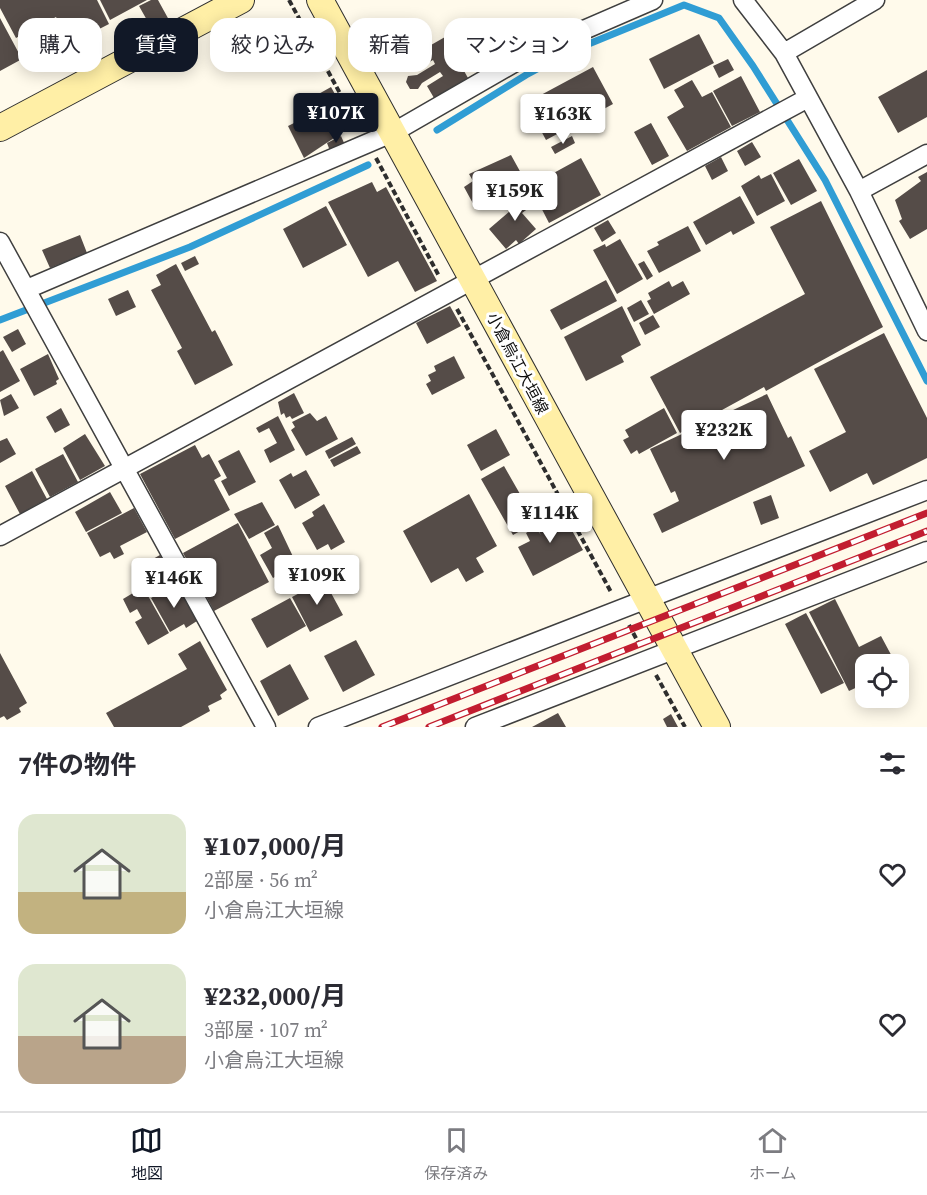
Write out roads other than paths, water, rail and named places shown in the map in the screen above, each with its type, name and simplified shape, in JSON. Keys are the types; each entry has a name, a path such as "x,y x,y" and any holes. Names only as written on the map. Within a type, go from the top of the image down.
{"main road":[{"path":"0,128 241,0"},
{"name":"小倉烏江大垣線","path":"320,0 394,132 644,598 717,727"}],"street":[{"path":"27,289 394,132 533,52 653,0"},
{"path":"743,0 784,53 800,103 859,191 927,331"},
{"path":"784,53 875,0"},
{"path":"0,536 800,103"},
{"path":"859,191 927,154"},
{"path":"0,242 266,727"},
{"path":"318,727 644,598 927,490"},
{"path":"475,727 927,551"}],"waterway":[{"path":"437,130 526,75 569,52 684,5 719,18 753,66 825,180 927,381"},
{"path":"0,320 190,247 368,165"}],"railway":[{"path":"382,727 927,513"},
{"path":"429,727 927,531"}]}
